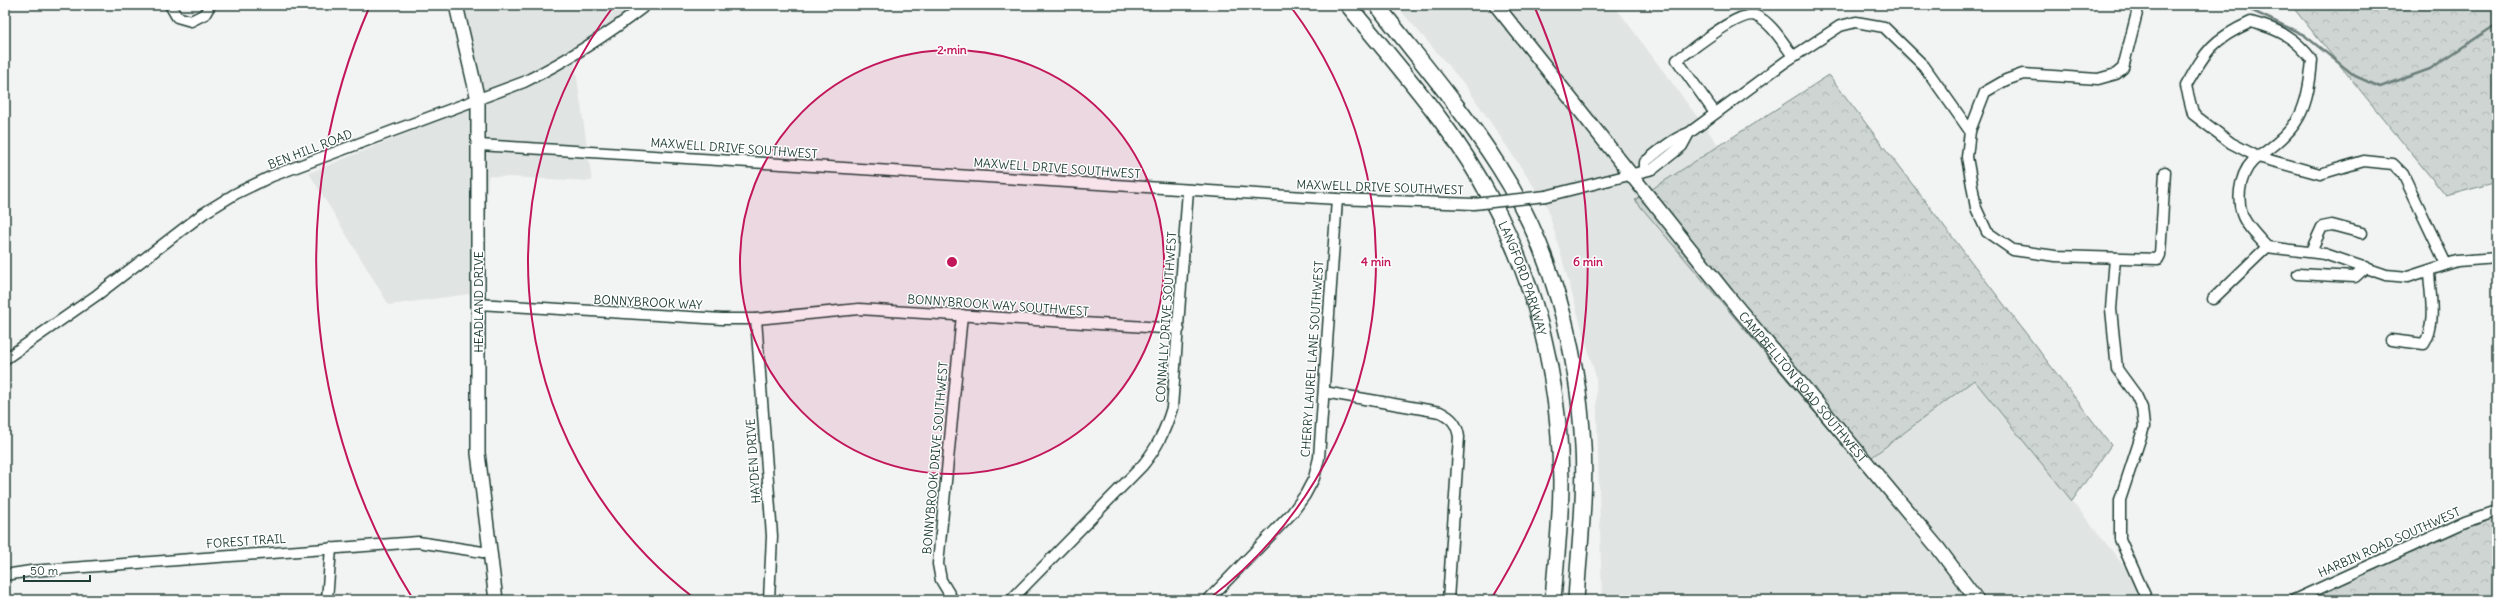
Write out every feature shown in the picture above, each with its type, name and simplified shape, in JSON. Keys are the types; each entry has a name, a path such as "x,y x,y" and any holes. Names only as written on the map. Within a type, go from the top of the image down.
{"highway":[{"name":"LANGFORD PARKWAY","path":"1348,5 1433,113 1478,178 1510,239 1530,287 1549,362 1560,448 1560,516 1553,600"},
{"name":"LANGFORD PARKWAY","path":"1377,5 1470,123 1500,168 1524,212 1555,290 1576,375 1583,446 1582,502 1576,600"}],"main road":[{"name":"HEADLAND DRIVE","path":"456,5 478,100 478,453 489,553 496,600"},
{"name":"CAMPBELLTON ROAD SOUTHWEST","path":"1496,5 1732,302 1938,548 1977,600"}],"street":[{"path":"170,5 176,17 191,22 205,14 210,5"},
{"name":"BEN HILL ROAD","path":"5,359 97,295 204,213 235,194 272,176 524,82 561,64 594,44 646,5"},
{"path":"2139,5 2123,68 2116,74 2098,79 2023,74 2006,80 1985,92 1970,131 1968,158 1970,172 1976,208 1987,232 2013,250 2055,256 2155,260 2159,258 2165,172"},
{"path":"1715,113 1677,60 1731,22 1746,15 1756,16 1772,29 1793,56"},
{"path":"1631,174 1645,169 1645,162 1677,137 1689,133 1793,56 1840,26 1856,22 1884,27 1924,66 1970,131"},
{"path":"2446,264 2403,174 2393,164 2364,161 2320,174 2258,157 2231,143 2193,114 2186,86 2205,51 2227,33 2251,22 2272,28 2300,43 2312,60 2310,81 2300,116 2293,128 2258,157 2252,161 2244,174 2240,192 2242,214 2267,247 2311,251 2339,258 2386,274 2408,277 2429,272 2446,264 2497,258"},
{"name":"MAXWELL DRIVE SOUTHWEST","path":"479,145 1337,199 1474,204 1546,196 1631,174"},
{"name":"CONNALLY DRIVE SOUTHWEST","path":"1011,600 1155,449 1166,430 1172,408 1188,190"},
{"name":"CHERRY LAUREL LANE SOUTHWEST","path":"1208,600 1292,513 1305,495 1319,458 1337,199"},
{"path":"2311,251 2322,228 2332,225 2362,233"},
{"path":"2213,299 2267,247"},
{"path":"2115,258 2111,309 2117,369 2136,395 2142,408 2144,427 2120,500 2120,539 2147,600"},
{"path":"2298,274 2355,277 2366,268"},
{"path":"2391,340 2424,344 2429,337 2432,317 2429,272"},
{"name":"BONNYBROOK WAY","path":"478,304 756,319 816,313"},
{"name":"BONNYBROOK WAY SOUTHWEST","path":"816,313 859,309 1179,329"},
{"name":"BONNYBROOK DRIVE SOUTHWEST","path":"954,600 942,580 938,564 962,315"},
{"name":"HAYDEN DRIVE","path":"756,319 772,536 769,600"},
{"path":"1324,392 1440,412 1450,418 1457,428 1459,437 1448,600"},
{"name":"HARBIN ROAD SOUTHWEST","path":"2294,600 2465,522 2497,511"},
{"name":"FOREST TRAIL","path":"5,575 31,571 418,542 489,553"},
{"path":"327,600 331,548"}],"shaded area":[{"path":"454,5 645,5 575,64 592,181 488,176 483,292 389,305 309,173 474,106"},
{"path":"1396,5 1614,5 1719,146 1635,200 1860,466 1975,379 2151,600 1602,600 1596,377 1547,206 1466,86"}],"green space":[{"path":"2291,5 2497,5 2497,182 2446,196"},
{"path":"1829,75 2111,445 2072,501 1974,380 1860,466 1635,200"},
{"path":"2497,514 2497,600 2294,600 2455,528"}],"waterway":[{"path":"2240,5 2304,35 2355,76 2380,87 2430,69 2497,24"}]}
